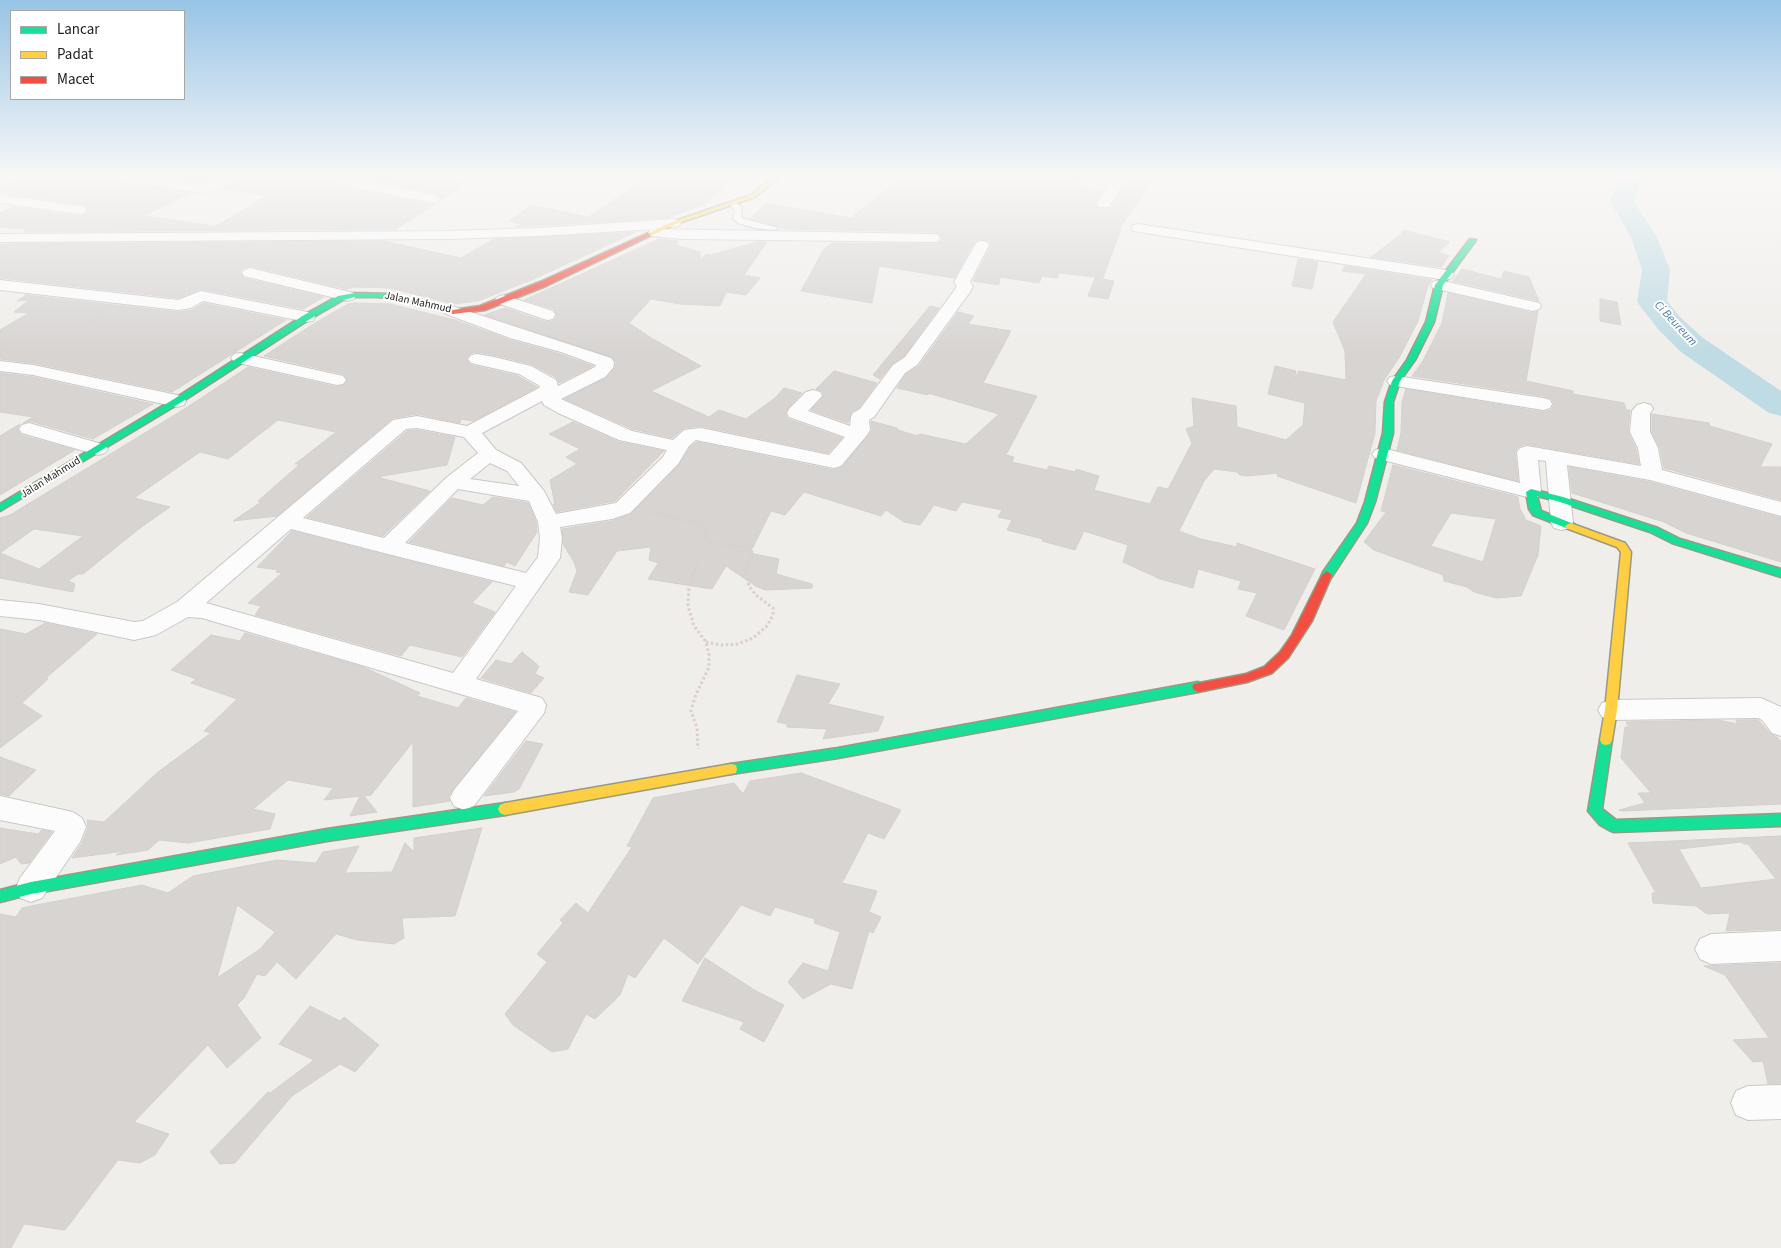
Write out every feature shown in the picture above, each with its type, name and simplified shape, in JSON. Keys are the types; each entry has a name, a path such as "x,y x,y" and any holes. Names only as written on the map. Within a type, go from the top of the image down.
{"street":[{"path":"0,238 465,235"},
{"name":"Jalan Mahmud","path":"0,508 177,401 240,358 331,303 348,296 390,296 452,311 477,310 560,277 650,235"},
{"path":"704,235 933,238"},
{"path":"1180,235 1442,280 1534,306"},
{"path":"0,896 31,888 327,835 513,808 696,774 838,753 1238,679 1268,670 1284,655 1296,638 1325,577 1362,523 1370,502 1388,433 1389,402 1396,381 1415,353 1430,322 1442,280 1472,240"},
{"path":"549,522 612,512 624,508 671,460 678,447 690,434 698,433 834,462 860,430 860,418 867,414 900,369 911,361 962,292 965,285 962,282 982,245"},
{"path":"250,273 348,296"},
{"path":"0,285 178,305 185,305 202,296 307,317"},
{"path":"503,300 547,315"},
{"path":"452,311 495,324 516,334 567,348 605,362 604,368 599,373 551,397 551,401 626,436 678,447"},
{"path":"240,358 337,380"},
{"path":"470,432 547,391 550,384 525,370 477,359"},
{"path":"0,366 33,370 177,401"},
{"path":"1396,381 1543,404"},
{"path":"813,396 796,413 857,435"},
{"path":"1644,409 1641,411 1640,432 1648,448 1652,474"},
{"path":"0,608 39,612 134,631 148,629 185,608 400,424 417,422 470,432 489,454 514,467 537,496 549,522 551,538 548,558 459,684"},
{"path":"29,429 98,449"},
{"path":"1781,509 1652,474 1527,452 1531,492 1534,509 1537,513 1622,545 1626,552 1611,710 1595,811 1614,826 1624,827 1781,820"},
{"path":"388,547 453,482 489,454"},
{"path":"1382,454 1560,499 1654,530 1676,541 1781,573"},
{"path":"1556,457 1562,522"},
{"path":"453,482 537,496"},
{"path":"286,521 530,582"},
{"path":"185,608 202,610 249,622 533,705 531,713 464,798"},
{"path":"1611,710 1761,708 1772,713 1781,726"},
{"path":"0,808 63,821 72,826 70,833 31,888"},
{"path":"1711,949 1781,946"}],"path":[{"path":"624,508 691,520 705,528 706,538 709,542 747,548 752,551 752,558 746,569 749,586 756,594 770,604 773,608 773,615 767,626 754,638 738,644 721,645 706,642"},
{"path":"696,774 697,728 691,711 708,667 709,655 706,642 694,626 688,606 689,587 698,558"}],"building":[{"path":"570,235 629,235 536,278 478,301 453,304 390,288 355,287 346,289 250,266 243,268 240,272 244,278 324,297 303,309 201,289 178,298 0,278 0,245 2,244 383,241 461,258 494,239"},
{"path":"940,235 1119,235 1103,278 1059,273 1057,278 1042,276 1039,283 1000,277 999,285 973,281 991,246 989,241 982,239 975,241 954,278 879,266 872,303 801,291 824,249 832,243 933,244 938,243 942,239"},
{"path":"1399,235 1424,235 1450,242 1438,252 1449,256 1441,267 1371,257"},
{"path":"659,239 678,241 676,245 700,252 700,261 706,254 711,255 756,242 767,242 744,275 760,278 746,295 726,292 720,306 680,304 651,299 629,323 701,366 651,391 709,417 719,410 746,419 775,398 784,388 802,393 785,414 788,419 842,438 828,453 701,426 684,428 672,438 633,429 565,399 606,378 615,368 616,362 612,357 484,315 505,308 546,322 553,321 557,316 554,309 524,300"},
{"path":"1298,259 1318,262 1312,289 1292,286"},
{"path":"1345,266 1432,280 1428,285 1418,321 1399,358 1384,380 1376,401 1375,433 1356,503 1277,476 1278,473 1248,476 1240,475 1237,472 1214,469 1204,481 1179,531 1201,539 1237,547 1237,543 1315,569 1284,630 1246,616 1257,593 1238,589 1241,581 1198,569 1193,588 1160,579 1123,562 1128,545 1084,531 1075,550 1042,541 1043,539 1007,530 1012,520 998,517 1002,510 962,502 956,511 934,505 920,525 904,522 886,510 881,516 804,492 785,515 771,511 750,553 779,559 776,574 812,584 812,588 766,590 757,587 726,566 712,589 648,579 658,563 649,560 651,547 617,551 588,595 569,592 577,571 563,544 562,529 612,521 631,514 679,465 690,447 697,442 834,470 842,467 868,436 872,430 871,421 917,436 920,434 966,444 999,414 928,393 928,395 897,388 906,374 919,366 958,312 974,316 968,324 1011,331 983,383 1037,396 1006,455 1014,457 1012,462 1047,470 1049,466 1075,472 1076,469 1099,476 1094,490 1150,504 1158,487 1168,489 1192,443 1186,429 1194,426 1192,398 1236,406 1237,427 1286,440 1303,425 1305,403 1268,394 1275,366 1296,371 1294,379 1299,371 1346,380 1345,351 1333,322 1366,274 1342,271"},
{"path":"1462,269 1501,279 1504,271 1529,277 1539,301 1453,281"},
{"path":"1095,278 1114,281 1108,299 1088,296"},
{"path":"1448,293 1533,313 1538,311 1526,381 1573,391 1573,394 1624,403 1626,410 1630,410 1628,432 1636,449 1639,464 1526,444 1518,447 1515,452 1518,481 1397,450 1401,433 1402,402 1406,389 1543,412 1551,410 1554,405 1552,399 1543,396 1412,376 1423,361 1442,323"},
{"path":"26,295 178,312 192,310 203,303 286,320 172,392 33,363 0,359 0,330 29,313 14,312 29,300 17,301"},
{"path":"1600,299 1617,302 1621,325 1600,321"},
{"path":"348,304 390,304 455,320 510,340 560,354 593,366 559,383 557,378 531,364 494,355 477,352 471,353 466,359 471,365 518,376 537,387 473,421 461,419 460,423 417,414 393,418 277,516 233,521 261,502 258,501 300,464 295,464 336,432 278,420 228,459 200,452 134,498 170,507 140,528 83,574 78,574 68,581 75,584 73,592 0,578 0,553 0,518 10,515 186,408 248,367 337,387 344,385 348,380 343,374 264,356","holes":["34,529 83,536 39,569 0,553"]},
{"path":"930,306 939,308 904,356 892,364 880,379 873,375"},
{"path":"834,371 877,383 859,408 851,412 848,423 811,410 824,396 822,391 816,389"},
{"path":"0,373 33,377 153,404 93,439 30,421 23,423 33,417 0,412"},
{"path":"1652,414 1709,423 1710,426 1772,444 1760,467 1781,467 1781,500 1664,468 1660,448 1652,432"},
{"path":"573,422 619,442 664,451 615,501 557,512 553,504 555,505 550,480 577,464 566,457 580,449 549,434"},
{"path":"20,424 17,429 21,435 75,450 0,495 0,436"},
{"path":"417,430 455,437 447,465 377,477 430,491 383,536 307,517 407,431"},
{"path":"1393,465 1518,497 1520,509 1526,520 1541,526 1538,555 1521,596 1496,598 1474,592 1467,587 1444,581 1443,575 1374,550 1364,542 1386,512 1381,511","holes":["1451,513 1496,519 1483,562 1431,546"]},
{"path":"1569,467 1650,482 1781,518 1781,562 1686,533 1664,522 1572,493"},
{"path":"493,497 528,503 536,522 537,532 515,566 507,562 504,566 409,542 452,498 483,505"},
{"path":"292,531 492,582 472,603 495,612 462,657 410,645 401,656 255,615 261,606 248,603 282,573 276,572 278,570 257,567"},
{"path":"45,623 97,634 46,678 48,679 22,703 42,716 0,748 0,629 26,634"},
{"path":"245,633 363,667 420,693 417,696 458,708 466,698 515,712 453,789 448,797 450,801 413,807 413,742 371,795 364,796 377,812 350,816 360,796 324,800 333,788 288,780 253,809 275,814 270,829 188,843 159,840 148,850 116,855 125,851 72,858 82,843 88,828 87,820 104,822 158,772 211,733 204,731 237,699 191,683 196,679 171,670 211,635 240,641"},
{"path":"522,652 539,666 535,674 544,678 531,693 481,678 496,660 511,664"},
{"path":"797,675 840,684 828,704 884,717 878,731 823,739 827,729 787,727 787,724 777,722"},
{"path":"1718,720 1738,724 1736,720 1758,720 1781,742 1781,804 1619,810 1645,803 1638,793 1651,793 1621,758 1625,727 1629,727 1626,722"},
{"path":"526,741 543,744 519,789 514,792 484,796"},
{"path":"0,757 36,770 9,796 0,794"},
{"path":"801,773 901,810 884,839 868,833 842,883 877,891 869,912 881,917 873,933 869,931 852,989 831,984 803,999 788,982 803,963 828,971 840,932 814,923 815,919 775,907 770,916 741,905 698,964 664,938 635,978 628,974 620,995 595,1019 586,1014 568,1049 552,1052 513,1025 505,1014 547,962 537,954 563,923 560,920 576,903 588,913 632,847 627,846 653,798 734,783 743,794 750,781"},
{"path":"0,828 38,834 42,830 52,832 29,863 21,864 16,857 0,864"},
{"path":"482,828 455,916 402,918 404,938 394,944 357,940 336,934 296,979 277,962 265,976 257,974 244,998 237,1005 261,1038 227,1068 208,1045 134,1122 169,1134 155,1155 140,1163 118,1160 65,1230 24,1224 11,1248 0,1248 0,914 16,917 22,908 142,885 168,893 193,876 277,860 316,863 323,852 359,846 345,873 392,872 405,843 414,852 414,838","holes":["237,905 275,932 260,949 217,978"]},
{"path":"1781,836 1781,929 1726,931 1730,913 1707,914 1696,906 1653,903 1652,893 1656,893 1628,843","holes":["1741,842 1748,844 1776,879 1701,888 1679,849"]},
{"path":"705,958 756,991 784,1005 764,1042 740,1029 744,1022 682,1001"},
{"path":"1781,963 1781,1083 1768,1084 1763,1061 1753,1062 1733,1040 1769,1038 1725,975 1704,966"},
{"path":"310,1006 340,1021 344,1017 379,1045 355,1072 340,1064 292,1096 235,1163 220,1164 210,1152 268,1092 270,1093 314,1060 279,1044"}],"waterway":[{"name":"Ci Beureum","path":"1643,235 1656,270 1652,302 1669,323 1692,345 1781,406"}],"traffic: fast":[{"path":"1327,575 1362,523 1370,502 1388,433 1389,402 1396,381 1411,360 1430,322 1439,285 1472,240"},
{"path":"0,508 177,401 307,317 341,298 355,295 375,295 390,296 416,303"},
{"path":"1570,526 1537,513 1534,509 1531,492 1560,499 1654,530 1676,541 1781,573"},
{"path":"731,769 838,753 1198,687"},
{"path":"1606,740 1595,811 1605,821 1614,826 1781,820"},
{"path":"0,896 31,888 327,835 505,809"}],"traffic: slow":[{"path":"1570,526 1621,545 1626,552 1611,710 1606,740"},
{"path":"505,809 731,769"}],"traffic: jam":[{"path":"416,303 453,312 482,308 543,284 647,235"},
{"path":"1198,687 1247,678 1268,670 1284,655 1296,638 1327,575"}]}
